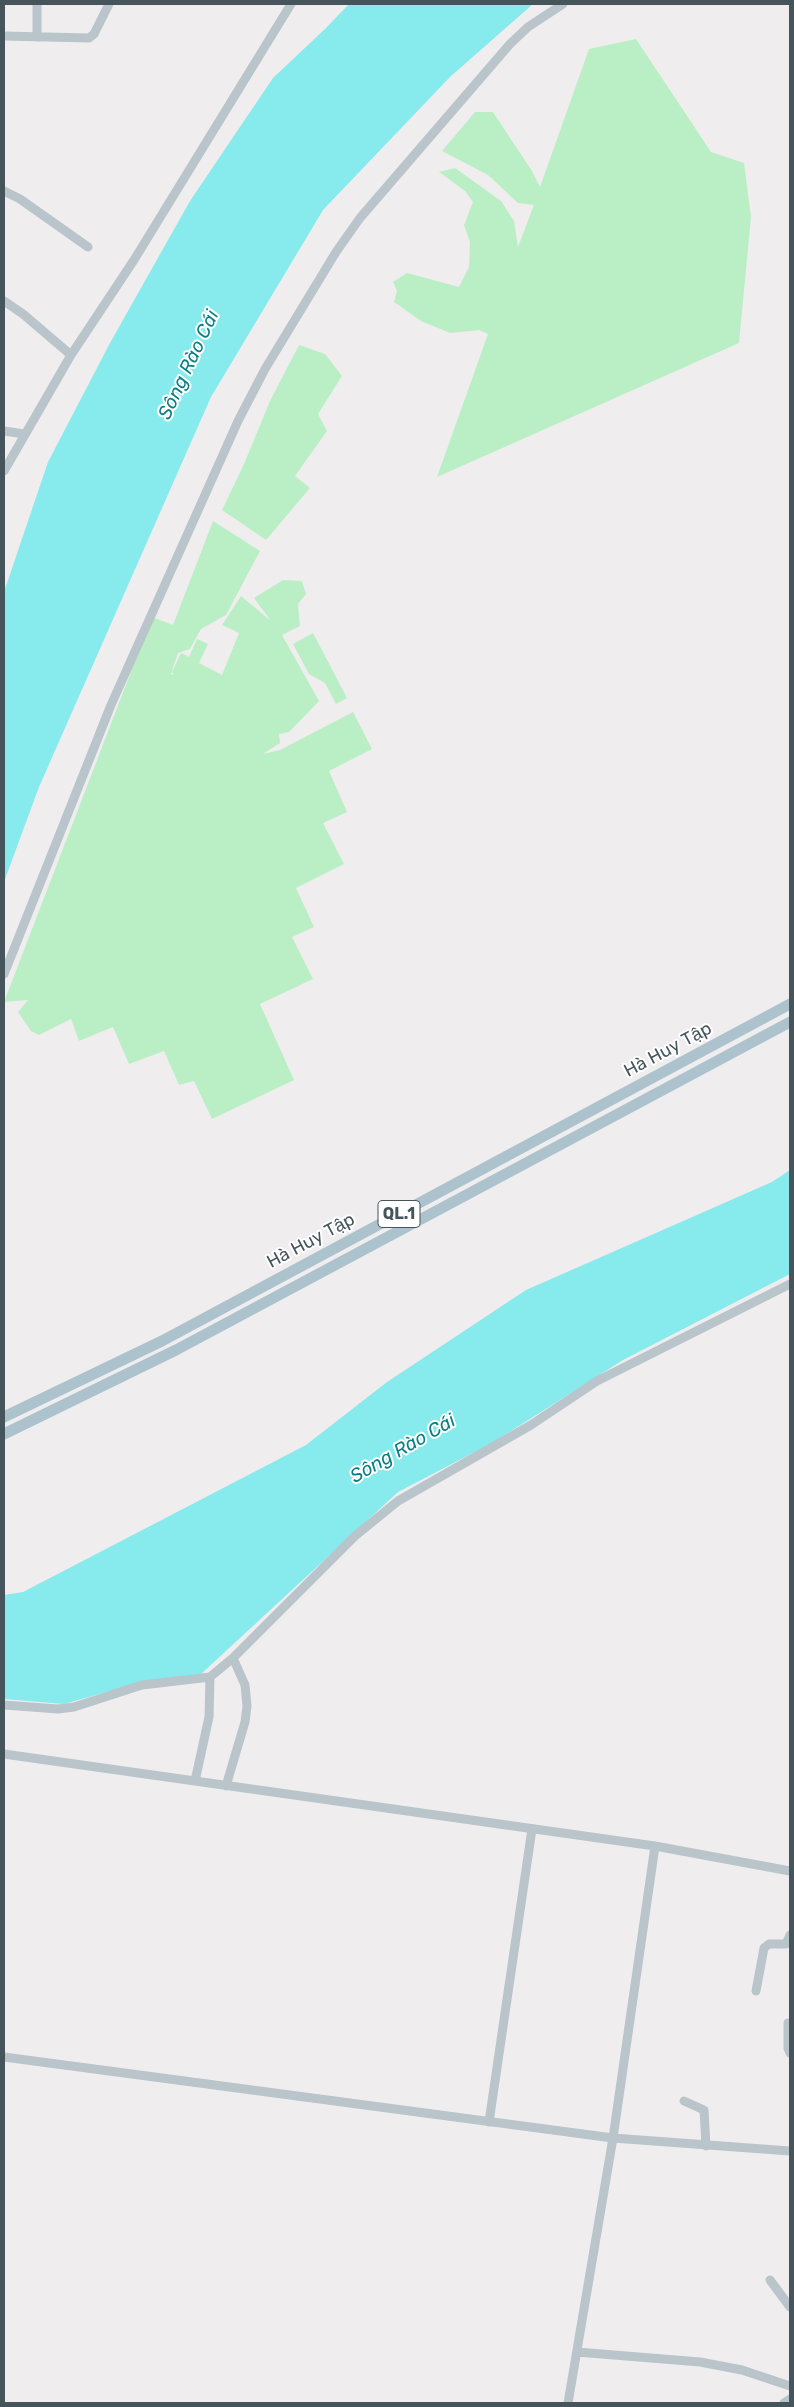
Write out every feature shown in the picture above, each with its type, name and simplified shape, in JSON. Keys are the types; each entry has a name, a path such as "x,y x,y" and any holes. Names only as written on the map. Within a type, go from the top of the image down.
{"main road":[{"name":"Hà Huy Tập","path":"4,1417 162,1341 790,1004"},
{"name":"Hà Huy Tập","path":"4,1434 176,1350 790,1022"}],"street":[{"path":"37,4 37,37"},
{"path":"4,36 88,38 94,34 109,4"},
{"path":"4,472 24,434 71,355 134,260 291,4"},
{"path":"4,974 111,706 238,422 265,369 336,252 360,218 510,44 528,27 563,4"},
{"path":"4,191 20,199 88,247"},
{"path":"4,301 23,314 71,355"},
{"path":"4,431 24,434"},
{"path":"4,1704 39,1709 66,1708 142,1685 210,1677 233,1658 355,1536 398,1501 531,1424 598,1381 790,1284"},
{"path":"226,1786 248,1706 246,1685 233,1658"},
{"path":"195,1781 209,1717 210,1677"},
{"path":"4,1754 656,1846 790,1871"},
{"path":"489,2122 532,1829"},
{"path":"568,2403 613,2138 656,1846"},
{"path":"756,1991 764,1948 769,1944 786,1944 790,1935"},
{"path":"788,2023 788,2048 790,2053"},
{"path":"4,2057 613,2138 790,2152"},
{"path":"684,2101 704,2110 706,2146"},
{"path":"770,2280 790,2307"},
{"path":"577,2352 700,2362 742,2370 790,2386"},
{"path":"784,2403 790,2399"}],"green space":[{"path":"636,39 711,152 744,163 751,217 739,343 437,477 488,334 479,330 450,333 421,321 394,302 397,291 393,282 407,273 459,287 469,267 470,242 464,225 473,202 465,191 439,172 455,168 501,201 514,221 518,247 534,205 518,203 488,175 442,151 475,112 493,112 532,171 540,187 589,49"},
{"path":"299,345 325,354 342,376 318,414 327,431 295,476 310,488 266,540 222,510 244,464 270,401"},
{"path":"213,521 260,551 226,615 201,629 190,649 178,653 171,674 174,675 172,672 181,653 189,657 197,639 208,644 199,663 222,675 239,633 222,625 241,596 271,621 254,598 283,580 302,581 306,594 298,604 300,626 282,635 319,701 289,732 279,734 280,743 263,754 280,750 353,712 372,749 329,771 347,812 323,823 344,864 296,888 314,927 292,937 313,979 260,1004 294,1080 212,1119 194,1081 179,1085 164,1051 129,1064 113,1027 79,1041 71,1019 39,1035 31,1031 18,1012 28,1000 4,1002 152,617 173,625"},
{"path":"313,633 347,698 336,704 325,683 309,674 293,644"}],"water":[{"name":"Sông Rào Cái","path":"349,4 533,4 450,77 323,210 211,397 39,787 4,882 4,592 48,462 110,343 190,201 273,78"},
{"name":"Sông Rào Cái","path":"790,1170 790,1274 623,1360 492,1443 398,1492 201,1674 142,1682 64,1704 4,1699 4,1595 23,1592 306,1445 387,1382 526,1290 772,1182"}]}
